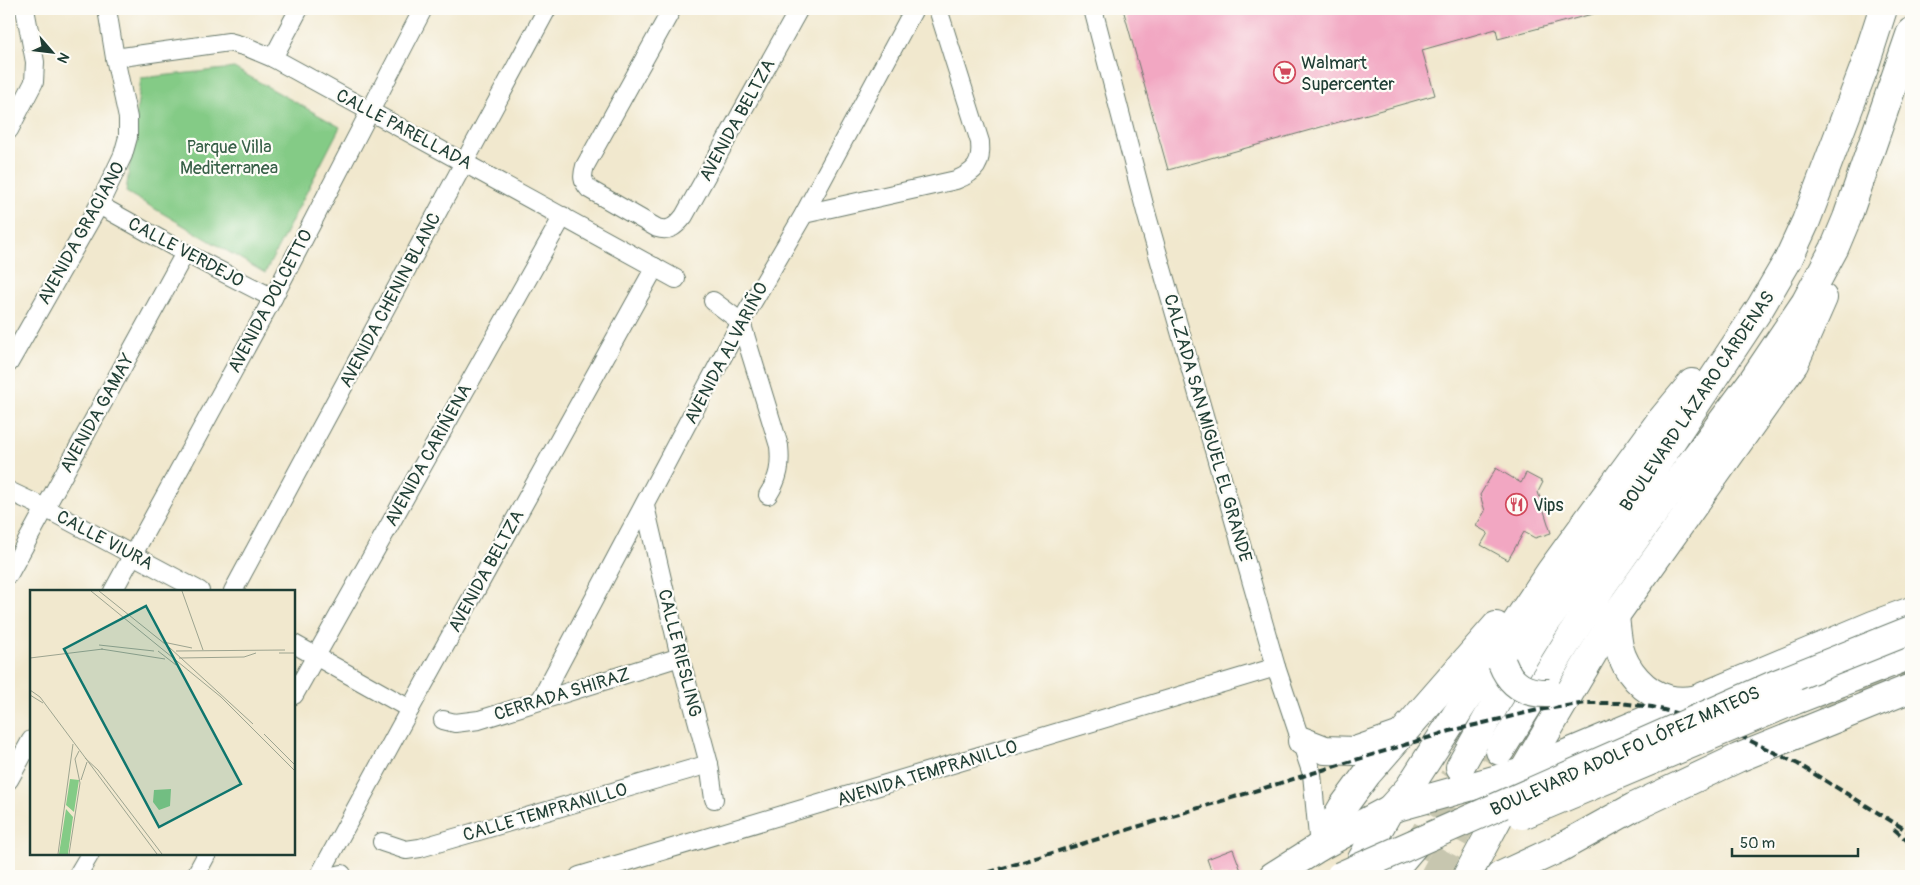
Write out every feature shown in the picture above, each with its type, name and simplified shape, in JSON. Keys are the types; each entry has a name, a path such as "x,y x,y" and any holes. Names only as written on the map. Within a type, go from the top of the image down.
{"highway":[{"name":"BOULEVARD LÁZARO CÁRDENAS","path":"1457,778 1498,701 1544,627 1635,496 1760,308 1788,260 1806,221 1864,68 1883,9"},
{"name":"BOULEVARD LÁZARO CÁRDENAS","path":"1500,751 1602,586 1786,334 1805,302 1834,249 1847,218 1911,32"},
{"path":"1467,876 1523,772 1562,689 1794,364 1809,333 1828,283 1834,249"},
{"path":"1358,876 1362,859 1390,809 1408,788 1502,654 1550,572 1658,424 1725,340 1760,308"},
{"path":"1319,847 1342,808 1367,774 1507,614 1550,572"},
{"path":"1273,876 1319,847 1390,809 1457,778 1523,772 1911,610"},
{"path":"1615,616 1620,648 1626,665 1636,680 1666,699 1679,701 1697,700"},
{"name":"BOULEVARD ADOLFO LÓPEZ MATEOS","path":"1358,876 1417,842 1776,684 1911,630"},
{"path":"1502,654 1509,678 1519,687 1538,694 1562,689"},
{"name":"BOULEVARD ADOLFO LÓPEZ MATEOS","path":"1358,876 1784,704 1911,655"},
{"path":"1500,876 1558,849 1634,807 1738,758 1911,688"},
{"path":"1302,741 1325,750 1356,751 1399,736"},
{"path":"1457,778 1484,814 1488,838"},
{"path":"1388,876 1417,842"},
{"path":"1533,876 1558,849"}],"street":[{"path":"9,130 34,82 34,62 25,9"},
{"name":"AVENIDA GRACIANO","path":"9,363 99,205 124,155 128,137 128,118 114,58 107,9"},
{"path":"273,58 299,9"},
{"name":"AVENIDA DOLCETTO","path":"115,590 273,298 423,9"},
{"name":"AVENIDA CHENIN BLANC","path":"234,590 547,9"},
{"name":"AVENIDA BELTZA","path":"672,9 585,166 582,176 583,183 589,189 657,228 664,230 676,226 684,216 799,9"},
{"name":"AVENIDA ALVARIÑO","path":"541,699 741,322 804,214 914,9"},
{"path":"804,214 956,180 972,172 978,164 982,155 980,142 938,9"},
{"name":"CALZADA SAN MIGUEL EL GRANDE","path":"1094,9 1147,216 1276,668 1312,774 1319,847"},
{"name":"CALLE PARELLADA","path":"114,58 229,42 247,47 273,58 676,279"},
{"name":"CALLE VERDEJO","path":"99,205 185,253 273,298"},
{"name":"AVENIDA CARIÑENA","path":"295,693 563,216"},
{"name":"AVENIDA GAMAY","path":"9,574 185,253"},
{"name":"AVENIDA BELTZA","path":"319,876 655,267"},
{"path":"713,301 741,322 779,446 780,463 778,476 768,495"},
{"name":"CALLE VIURA","path":"9,490 198,590"},
{"name":"CALLE RIESLING","path":"645,506 680,657 709,764 714,799"},
{"path":"295,645 410,709"},
{"name":"CERRADA SHIRAZ","path":"443,720 455,723 466,722 680,657"},
{"name":"AVENIDA TEMPRANILLO","path":"579,876 1276,668"},
{"path":"9,780 30,742"},
{"name":"CALLE TEMPRANILLO","path":"382,842 406,850 420,848 709,764"},
{"path":"77,876 89,855"},
{"path":"194,876 206,855"}],"green space":[{"name":"Parque Villa Mediterranea","path":"234,68 340,127 265,273 126,192 141,78"}],"building":[{"name":"Walmart Supercenter","path":"1123,9 1595,9 1596,13 1498,39 1496,29 1422,50 1435,95 1168,170"},
{"path":"1496,468 1521,483 1526,473 1543,482 1538,492 1551,533 1535,538 1524,532 1508,560 1481,545 1488,533 1476,526 1485,511 1480,495"},
{"path":"1233,849 1243,876 1213,876 1207,859"}],"tunnel":[{"path":"1820,710 1911,672"},
{"path":"1434,876 1500,751"},
{"path":"1414,854 1454,777"}],"railway":[{"path":"977,876 1450,731 1538,710 1587,703 1620,703 1652,707 1728,730 1798,764 1911,833"},
{"path":"1894,829 1911,844"}],"place":[{"name":"Walmart Supercenter","path":"1285,73"},
{"name":"Vips","path":"1517,505"}]}
